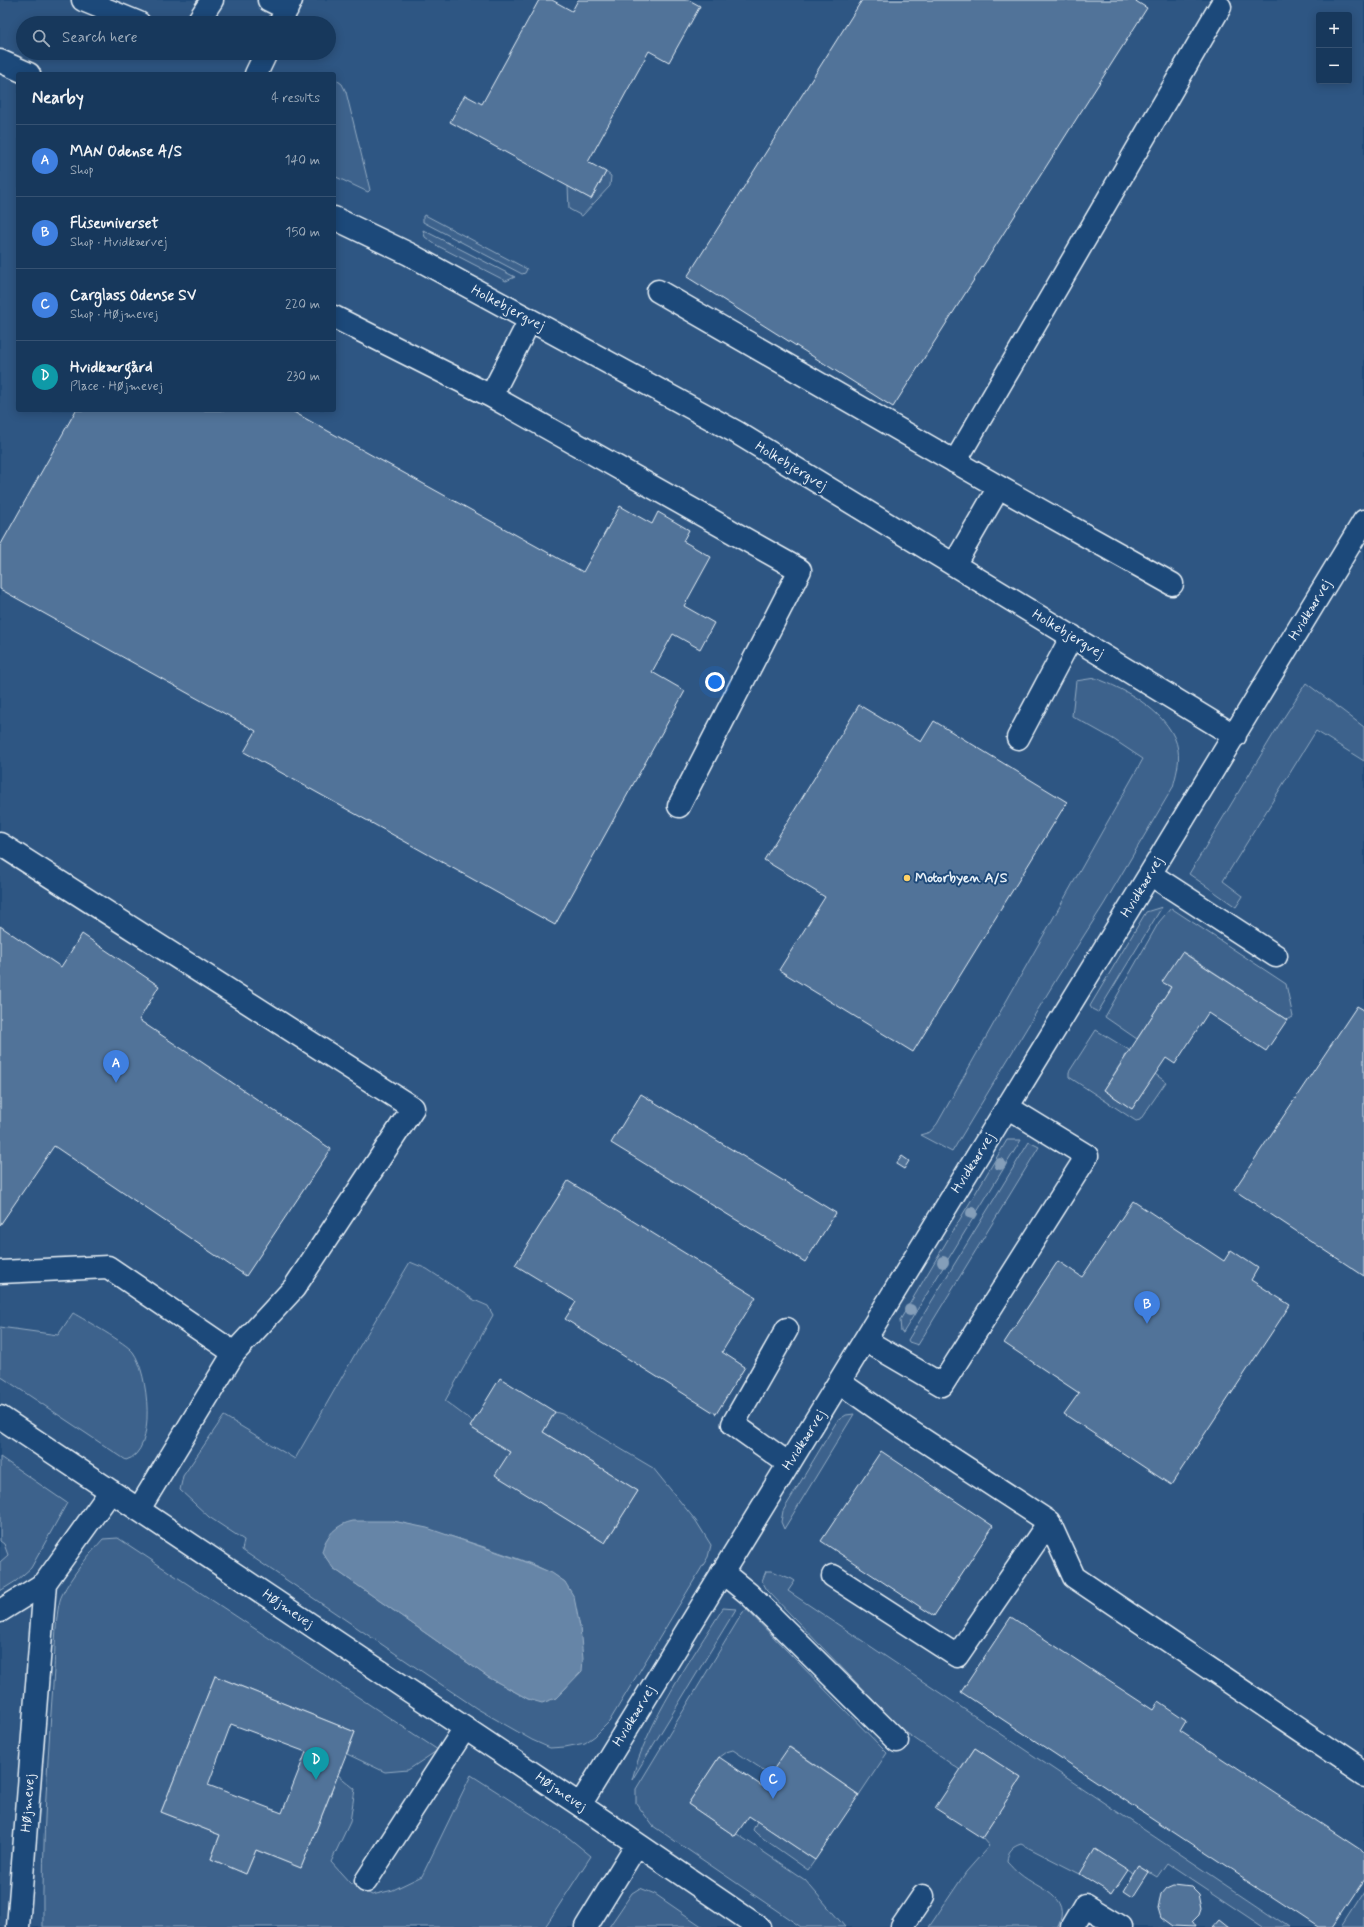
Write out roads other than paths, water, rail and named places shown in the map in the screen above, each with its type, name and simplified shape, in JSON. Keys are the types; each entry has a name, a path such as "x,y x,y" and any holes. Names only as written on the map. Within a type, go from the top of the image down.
{"street":[{"path":"83,0 122,16"},
{"path":"202,16 212,0"},
{"path":"955,462 1220,7"},
{"path":"257,72 263,60"},
{"path":"0,61 25,72"},
{"name":"Holkebjergvej","path":"336,219 409,254 736,432 1235,736"},
{"path":"658,291 999,488 1172,584"},
{"path":"336,318 491,396 800,570 679,806"},
{"path":"491,396 530,320"},
{"path":"954,565 999,488"},
{"name":"Hvidkærvej","path":"580,1805 1235,736 1364,521"},
{"path":"1018,738 1072,636"},
{"path":"0,844 413,1108 294,1288 234,1354 139,1509"},
{"path":"1150,874 1276,956"},
{"path":"865,1340 942,1385 1087,1156 1008,1107"},
{"path":"0,1272 108,1267 234,1354"},
{"path":"787,1329 733,1424 789,1464"},
{"path":"839,1382 902,1426 1049,1522 1074,1577 1364,1773"},
{"name":"Højmevej","path":"0,1417 580,1805 759,1927"},
{"path":"0,1611 45,1583 110,1491"},
{"path":"834,1576 957,1656 1049,1522"},
{"path":"722,1572 749,1594 897,1741"},
{"name":"Højmevej","path":"18,1927 45,1583"},
{"path":"366,1881 465,1728"},
{"path":"586,1927 637,1844"},
{"path":"902,1927 923,1896"},
{"path":"1072,1927 1085,1905 1121,1927"}],"place":[{"name":"Motorbyen A/S","path":"907,878"},
{"name":"MAN Odense A/S","path":"116,1083"},
{"name":"Fliseuniverset","path":"1147,1324"},
{"name":"Hvidkærgård","path":"316,1780"},
{"name":"Carglass Odense SV","path":"773,1799"}]}
